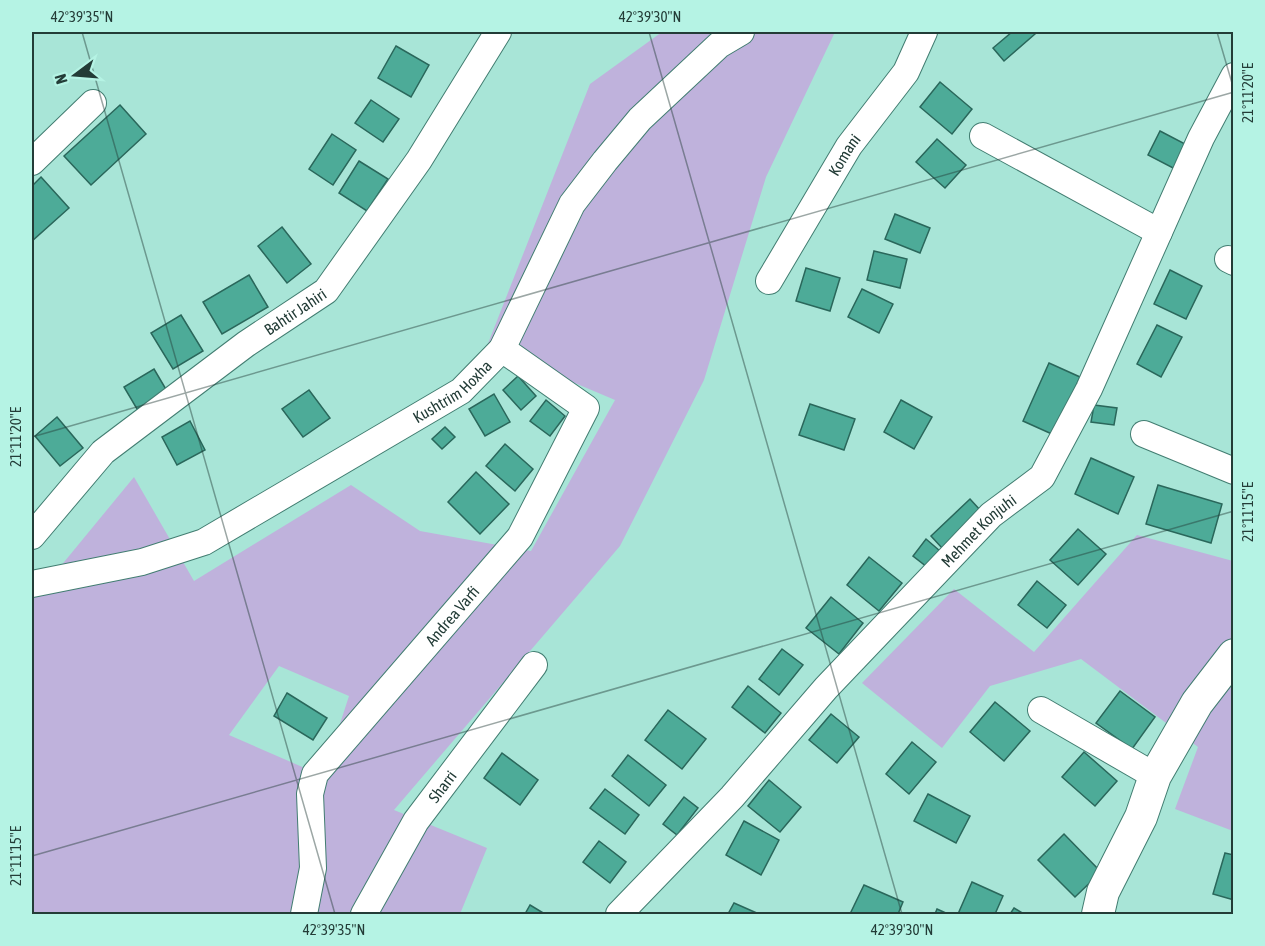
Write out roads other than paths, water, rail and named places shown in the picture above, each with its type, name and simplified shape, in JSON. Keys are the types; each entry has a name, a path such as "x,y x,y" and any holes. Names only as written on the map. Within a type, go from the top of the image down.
{"street":[{"name":"Bahtir Jahiri","path":"32,536 103,452 246,344 326,291 419,160 498,32"},
{"name":"Kushtrim Hoxha","path":"32,584 142,562 204,542 461,391 502,349 572,204 640,119 719,45 741,32"},
{"name":"Komani","path":"769,281 849,146 906,72 924,32"},
{"name":"Mehmet Konjuhi","path":"619,915 732,797 826,688 991,515 1042,477 1089,389 1201,138 1233,76"},
{"path":"32,162 93,102"},
{"path":"983,136 1159,232"},
{"name":"Andrea Varfi","path":"304,915 313,868 310,794 315,774 520,537 586,408 502,349"},
{"path":"1144,434 1233,471"},
{"path":"1098,915 1103,892 1141,817 1155,776 1197,703 1233,655"},
{"name":"Sharri","path":"364,915 416,821 534,666"},
{"path":"1041,710 1155,776"}]}
